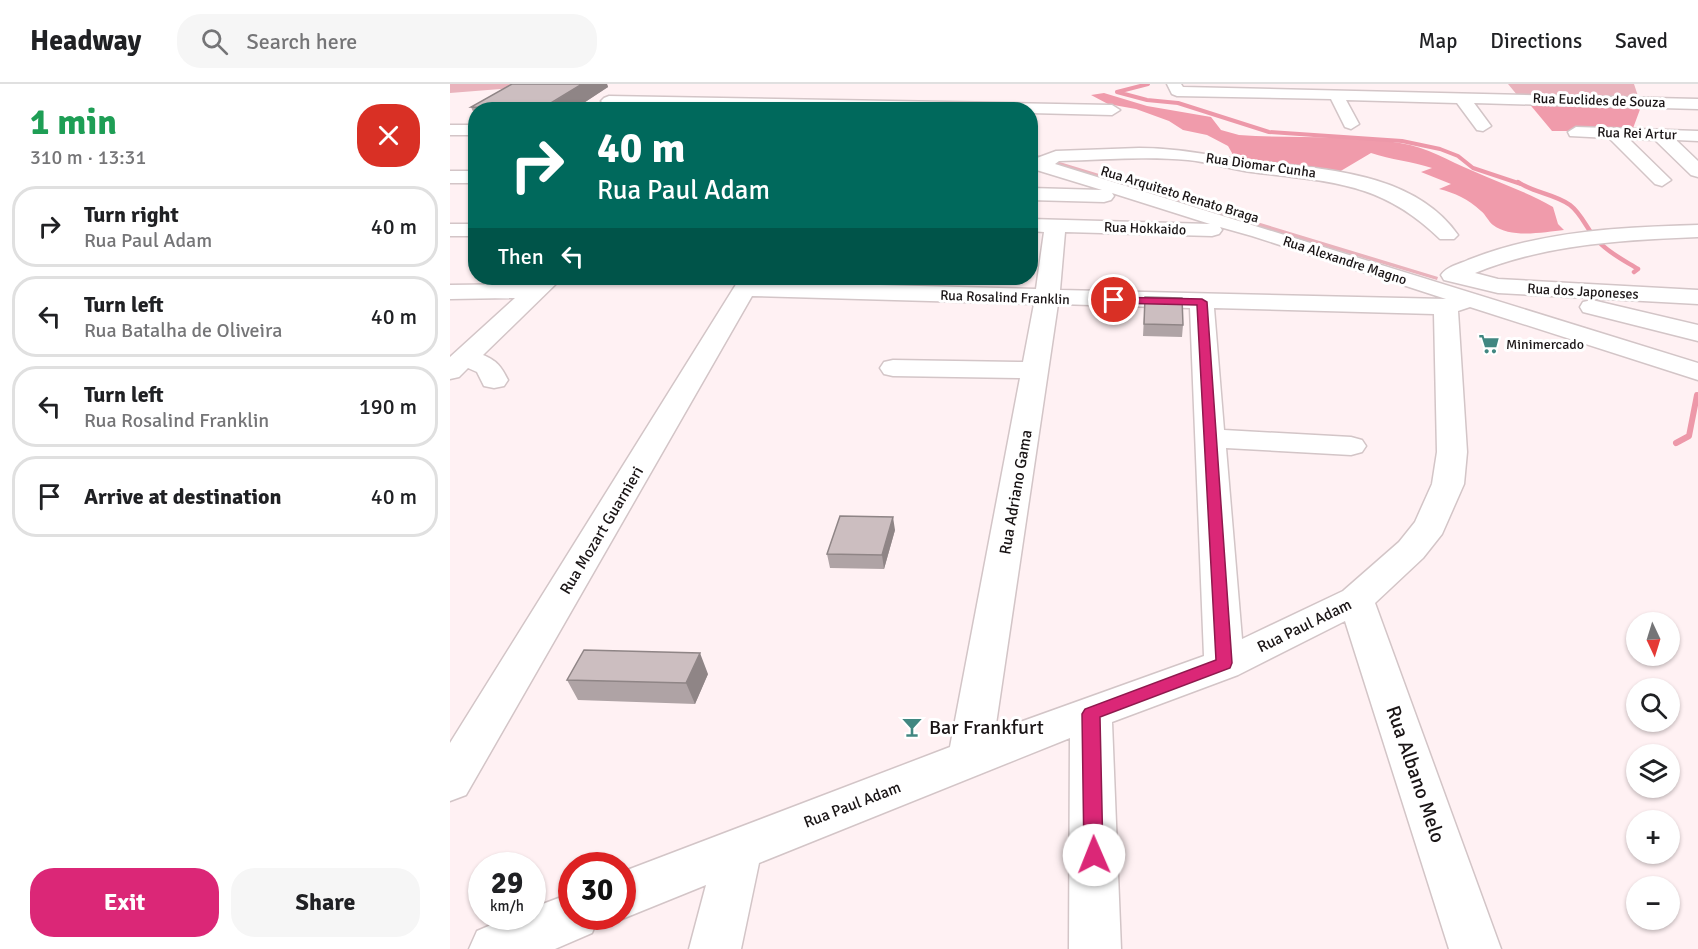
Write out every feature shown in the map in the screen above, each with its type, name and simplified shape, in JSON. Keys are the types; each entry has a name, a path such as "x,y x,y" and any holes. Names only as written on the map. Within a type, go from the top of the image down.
{"street":[{"path":"1497,84 1507,97"},
{"path":"1645,84 1649,100 1645,116 1646,125 1698,171"},
{"name":"Rua Euclides de Souza","path":"1175,87 1276,89 1336,95 1393,90 1461,97 1649,100 1698,104"},
{"path":"826,89 850,102"},
{"path":"879,102 889,91"},
{"path":"1000,102 1007,92"},
{"path":"1336,95 1352,124"},
{"path":"1461,97 1483,126"},
{"path":"609,101 671,102"},
{"path":"1038,109 1112,110"},
{"path":"450,130 468,130"},
{"name":"Rua Rei Artur","path":"1576,132 1698,136"},
{"path":"1612,132 1662,180"},
{"name":"Rua Diomar Cunha","path":"1039,158 1182,154 1243,165 1347,178 1374,186 1415,205 1431,216 1447,235"},
{"name":"Rua Alexandre Magno","path":"1039,158 1140,197 1459,290 1565,330 1559,338 1562,347 1594,361 1622,361 1648,356"},
{"name":"Rua Arquiteto Renato Braga","path":"1039,158 1459,290"},
{"path":"450,177 468,177"},
{"path":"1038,194 1140,197"},
{"name":"Rua Hokkaido","path":"1043,225 1259,232"},
{"name":"Rua Adriano Gama","path":"969,758 1047,298 1043,225"},
{"path":"450,230 468,230"},
{"path":"1459,290 1498,255 1563,240 1617,233 1698,231"},
{"path":"1539,288 1537,283 1539,278 1560,270"},
{"path":"450,292 531,285"},
{"path":"457,364 542,285"},
{"name":"Rua Mozart Guarnieri","path":"450,782 747,285"},
{"name":"Rua Rosalind Franklin","path":"788,285 1047,298 1202,302 1459,290"},
{"path":"1498,286 1687,330"},
{"name":"Rua dos Japoneses","path":"1459,290 1498,286 1698,297"},
{"name":"Rua Paul Adam","path":"636,890 969,758 1224,663 1356,600 1411,550 1430,526 1448,484 1452,452 1459,290"},
{"path":"1202,302 1224,663"},
{"path":"1648,356 1687,330"},
{"path":"1648,356 1698,372"},
{"path":"457,364 488,367 494,380"},
{"path":"893,368 1035,370"},
{"path":"1210,438 1350,446"},
{"name":"Rua Albano Melo","path":"1356,600 1475,949"},
{"path":"1091,714 1095,949"},
{"path":"715,949 739,848"},
{"path":"495,949 558,923"}],"shaded area":[{"path":"450,84 561,84 450,93"},
{"path":"1508,84 1634,84 1639,99 1518,96"},
{"path":"1104,93 1147,106 1211,117 1221,130 1239,135 1380,140 1420,148 1553,207 1558,224 1564,230 1528,234 1500,229 1471,203 1439,189 1451,184 1421,172 1432,168 1371,153 1339,172 1231,161 1232,153 1228,146 1207,135 1183,130 1169,121 1136,109 1108,104 1091,95"},
{"path":"1527,101 1642,104 1632,131 1552,131"},
{"path":"1038,155 1438,277 1437,280 1038,161"}],"building":[{"path":"512,84 582,84 552,102 480,102"},
{"path":"1145,297 1182,298 1183,325 1144,324"},
{"path":"840,516 893,517 882,555 827,554"},
{"path":"584,650 700,653 686,683 567,680"}],"waterway":[{"path":"1148,84 1117,92 1147,100 1178,103 1269,132 1402,141 1440,149 1458,156 1473,168 1521,184"},
{"path":"1518,182 1570,205 1603,246 1638,269 1634,272"},
{"path":"1676,443 1689,436 1697,395"}],"place":[{"name":"Minimercado","path":"1489,344"},
{"name":"Bar Frankfurt","path":"912,727"}],"route":[{"path":"1094,855 1091,714 1224,663 1202,302 1114,300"}]}
